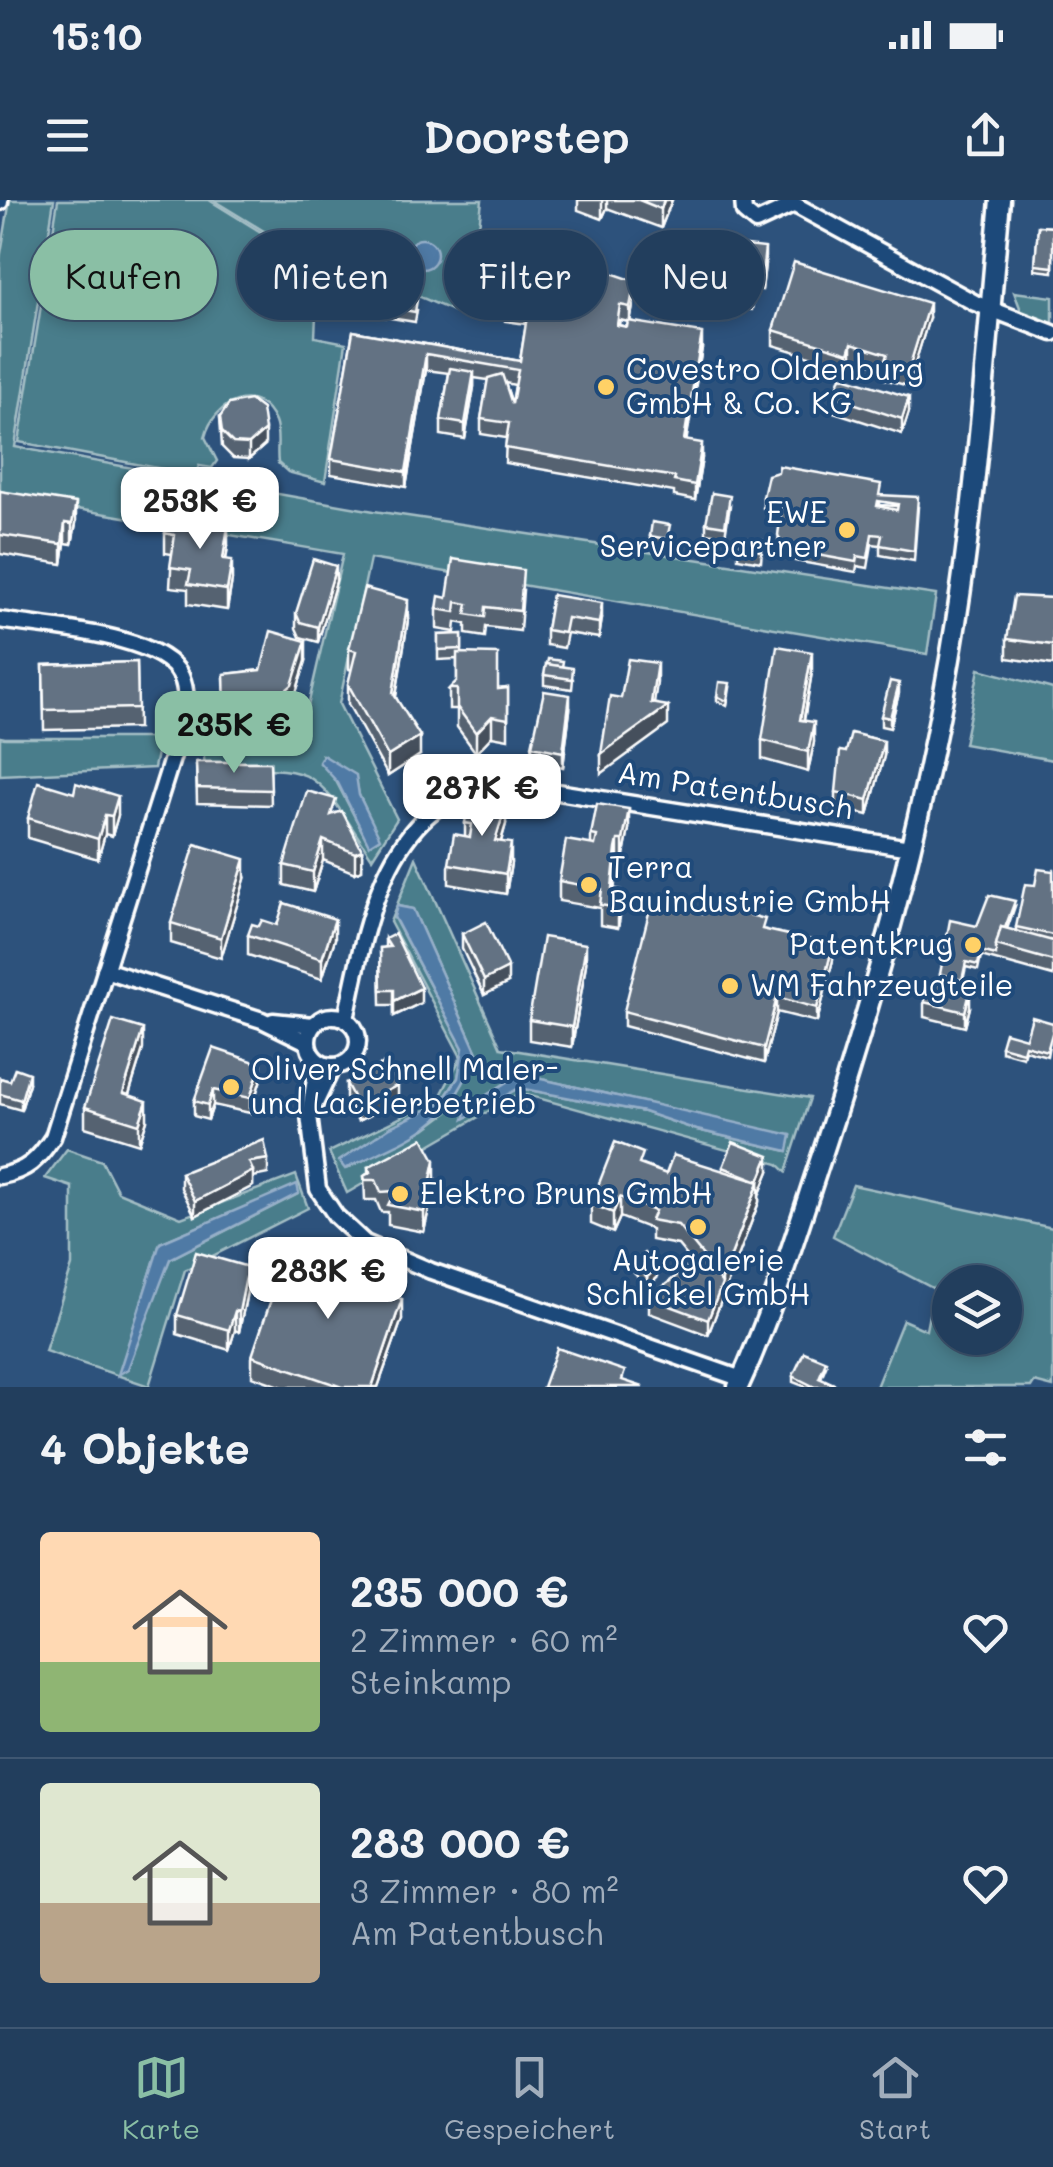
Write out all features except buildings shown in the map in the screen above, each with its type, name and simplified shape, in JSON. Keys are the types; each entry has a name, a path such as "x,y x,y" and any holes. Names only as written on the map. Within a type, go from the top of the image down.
{"street":[{"path":"744,200 744,212 756,222 790,202 990,309 1053,333"},
{"path":"740,1383 794,1243 878,975 910,848 956,623 983,413 1000,200"},
{"path":"0,620 150,647 181,675 186,695 182,730 52,1137 38,1161 19,1173 0,1176"},
{"name":"Am Patentbusch","path":"740,1383 431,1272 365,1243 336,1216 318,1189 309,1116 325,1064 348,1061 357,1048 357,1032 340,1017 387,870 414,828 442,802 480,788 520,786 910,848"},
{"path":"105,970 262,1020 307,1042 325,1064"},
{"path":"262,1020 313,1024 340,1017"},
{"path":"307,1042 313,1024"}],"green space":[{"path":"10,200 54,200 49,230 30,230 30,320 35,320 15,447 374,511 936,595 927,654 370,559 339,704 397,819 372,858 336,804 308,777 272,769 206,771 201,738 302,732 343,554 0,496 0,259","holes":["323,756 355,775 359,795 379,839 369,844"]},
{"path":"58,200 209,200 258,230 237,230 237,320 316,320 315,337 346,343 325,482 288,472 278,463 275,422 258,402 248,400 237,401 217,414 205,437 217,461 212,468 199,466 195,475 19,442 39,320 217,320 217,230 53,230"},
{"path":"213,200 482,200 479,230 444,230 444,307 424,299 424,230 262,230"},
{"path":"1014,292 1053,297 1053,324 1022,313"},
{"path":"979,669 1053,689 1053,760 964,744"},
{"path":"0,737 160,738 154,768 0,775"},
{"path":"416,858 501,1048 810,1098 786,1172 778,1164 520,1093 347,1193 329,1152 439,1099 461,1057 390,922","holes":["398,906 413,909 477,1053 448,1112 425,1129 346,1169 390,1127 441,1103 458,1078 463,1048 394,918","519,1074 791,1136 787,1151 697,1130 644,1112 518,1088"]},
{"path":"67,1149 102,1161 118,1192 181,1218 296,1175 308,1208 185,1270 149,1386 45,1351 72,1266 72,1187 45,1178","holes":["297,1185 298,1194 170,1259 119,1374 160,1243"]},
{"path":"853,1185 1053,1228 1053,1387 1034,1382 1031,1387 876,1387 903,1320 926,1330 932,1299 932,1355 1022,1355 1022,1265 932,1265 932,1288 833,1236"}],"water":[{"path":"424,239 436,248 436,260 424,269"},
{"path":"323,755 356,775 359,795 380,838 369,845 338,783 319,762"},
{"path":"397,906 413,909 477,1053 466,1079 441,1115 410,1138 345,1169 339,1161 390,1127 441,1103 458,1078 463,1048 394,917"},
{"path":"519,1074 791,1135 788,1151 697,1130 644,1112 519,1088 464,1119 468,1107"},
{"path":"297,1184 299,1193 170,1259 128,1369 118,1375 160,1243"}],"place":[{"name":"Covestro Oldenburg GmbH & Co. KG","path":"606,387"},
{"name":"EWE Servicepartner","path":"847,530"},
{"name":"Terra Bauindustrie GmbH","path":"589,885"},
{"name":"Patentkrug","path":"973,945"},
{"name":"WM Fahrzeugteile","path":"730,986"},
{"name":"Oliver Schnell Maler- und Lackierbetrieb","path":"231,1087"},
{"name":"Elektro Bruns GmbH","path":"400,1194"},
{"name":"Autogalerie Schlickel GmbH","path":"698,1227"}]}
